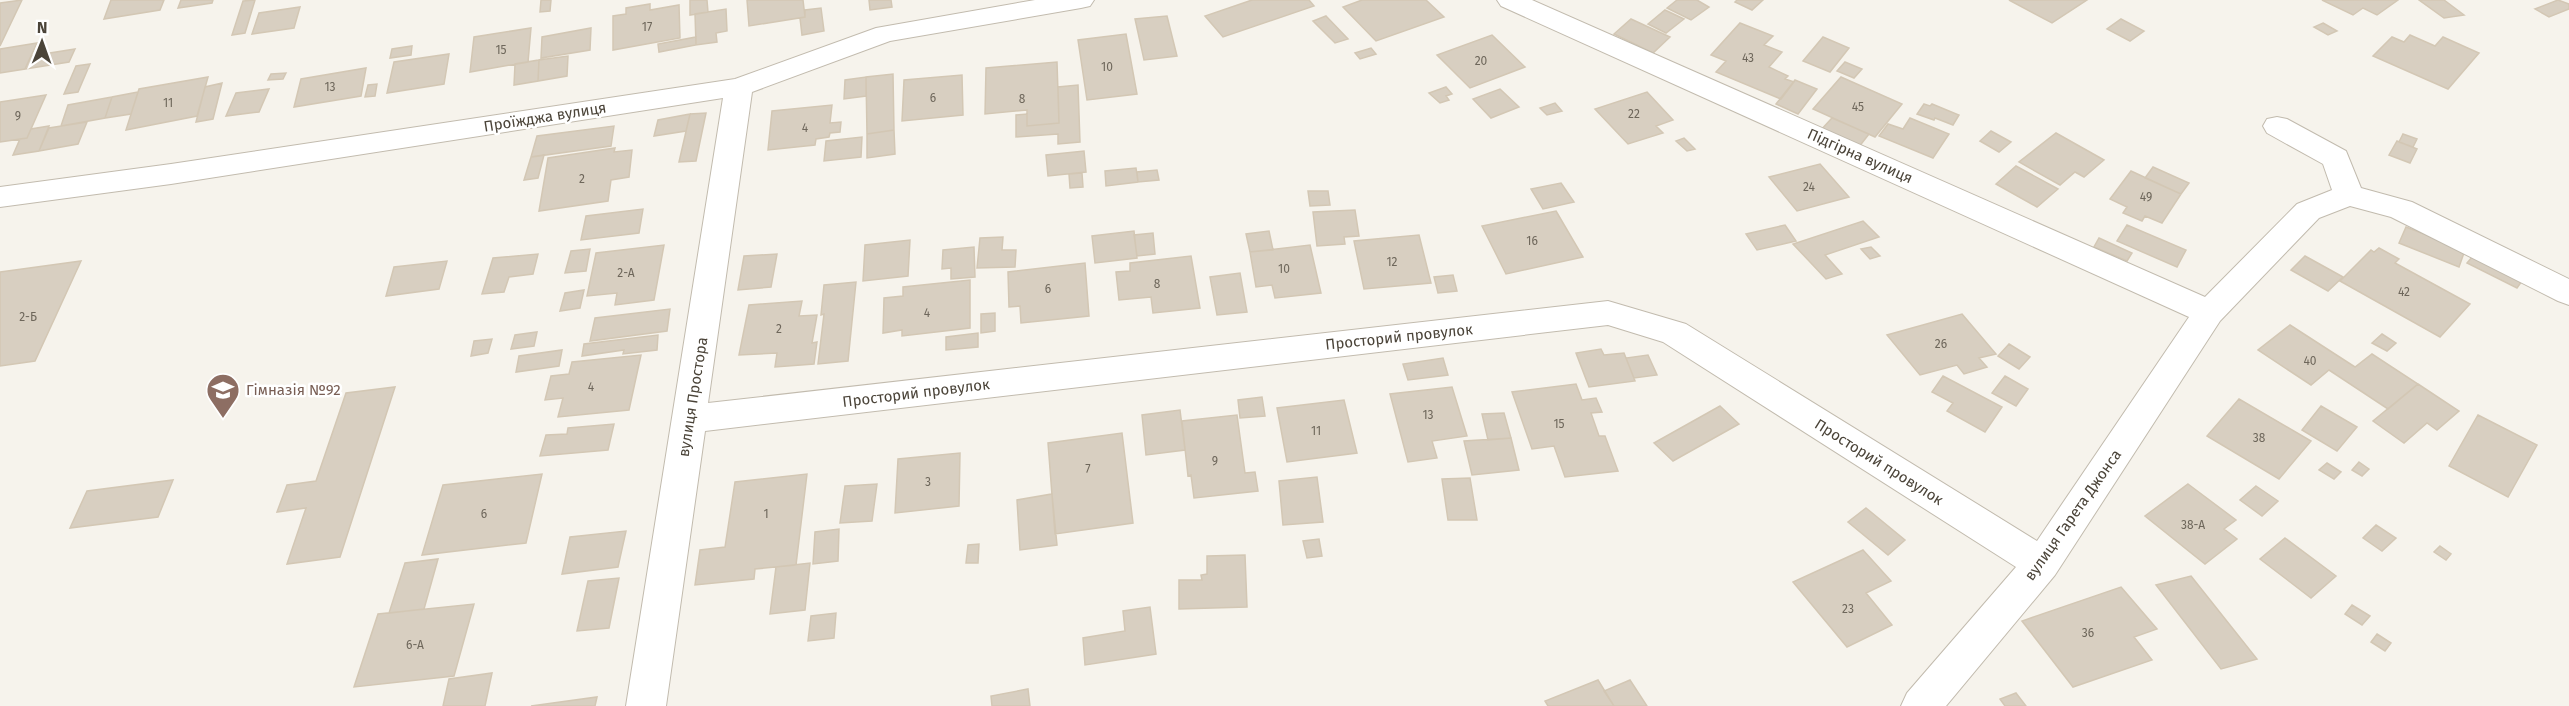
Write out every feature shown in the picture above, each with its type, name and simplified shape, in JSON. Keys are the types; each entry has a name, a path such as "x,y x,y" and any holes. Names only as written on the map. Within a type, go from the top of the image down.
{"street":[{"name":"Проїжджа вулиця","path":"0,197 171,174 739,87 885,34 1081,0"},
{"name":"Підгірна вулиця","path":"1510,0 2209,312"},
{"name":"вулиця Простора","path":"646,706 739,87"},
{"path":"2277,126 2336,158 2348,195 2401,209 2569,293"},
{"name":"вулиця Гарета Джонса","path":"1921,706 2042,564 2209,312 2308,211 2348,195"},
{"name":"Просторий провулок","path":"690,419 1608,313 1674,333 2042,564"}],"building":[{"path":"22,0 0,46 0,3"},
{"path":"111,0 164,0 160,10 104,19"},
{"path":"181,0 213,0 212,3 178,8"},
{"path":"255,0 245,33 232,35 243,1"},
{"path":"541,0 551,0 550,11 540,12"},
{"path":"690,0 707,0 708,12 690,15"},
{"path":"747,0 803,0 805,17 749,26"},
{"path":"869,0 891,0 892,7 870,10"},
{"path":"1252,0 1309,0 1314,6 1223,37 1205,16"},
{"path":"1362,0 1426,0 1444,17 1376,41 1343,7"},
{"path":"1677,0 1697,0 1709,7 1691,20 1667,8"},
{"path":"1737,0 1763,0 1752,10 1735,2"},
{"path":"2009,0 2087,0 2052,23"},
{"path":"2322,0 2398,0 2377,15 2363,8 2353,15"},
{"path":"2419,0 2444,0 2464,15 2444,18"},
{"path":"2558,0 2569,4 2569,9 2549,17 2535,9"},
{"path":"650,4 650,10 679,5 680,38 613,50 613,16 626,14 626,8"},
{"path":"300,7 294,28 252,34 259,13"},
{"path":"821,8 824,31 802,35 800,18 805,17 805,10"},
{"path":"726,9 727,31 716,33 717,42 696,45 695,14"},
{"path":"1665,10 1684,19 1666,33 1648,24"},
{"path":"1167,16 1177,56 1144,60 1135,19"},
{"path":"1326,16 1348,39 1335,43 1313,21"},
{"path":"1631,19 1670,37 1653,53 1614,34"},
{"path":"2121,19 2144,31 2130,41 2107,29"},
{"path":"1740,23 1773,36 1764,45 1782,52 1769,67 1788,76 1785,79 1794,82 1781,99 1716,72 1726,61 1711,55"},
{"path":"2323,23 2337,31 2328,35 2314,27"},
{"path":"531,28 528,62 470,72 474,37"},
{"path":"591,28 590,50 541,58 542,37"},
{"path":"1126,34 1137,94 1087,100 1078,40"},
{"path":"1492,35 1525,67 1470,88 1437,55"},
{"path":"2410,35 2435,46 2443,37 2479,53 2448,89 2373,56 2392,37 2404,42"},
{"path":"696,37 696,45 659,52 658,44"},
{"path":"1823,37 1849,48 1830,72 1803,61"},
{"path":"37,43 25,69 0,73 0,49"},
{"path":"412,46 411,55 390,58 392,49"},
{"path":"1371,48 1376,54 1360,59 1355,53"},
{"path":"75,49 69,62 25,69 31,56"},
{"path":"449,54 444,84 387,93 394,62"},
{"path":"568,56 567,76 538,81 539,60"},
{"path":"539,60 538,81 514,85 515,64"},
{"path":"1057,62 1059,123 1027,126 1027,110 985,114 986,68"},
{"path":"1845,62 1862,69 1854,78 1837,71"},
{"path":"90,64 78,92 64,94 76,66"},
{"path":"366,68 361,96 294,107 301,79"},
{"path":"286,73 283,79 268,80 271,74"},
{"path":"893,74 894,130 867,134 866,77"},
{"path":"962,75 963,115 902,121 904,80"},
{"path":"208,77 197,116 126,130 139,89"},
{"path":"866,77 866,96 844,99 845,80"},
{"path":"1841,77 1902,104 1875,137 1813,109"},
{"path":"1795,80 1817,89 1798,114 1776,104"},
{"path":"222,83 213,119 196,122 205,87"},
{"path":"377,84 375,96 365,97 368,85"},
{"path":"1078,85 1080,142 1058,144 1058,134 1016,137 1016,115 1027,114 1027,126 1059,123 1058,87"},
{"path":"1446,87 1452,94 1446,96 1449,100 1440,103 1429,93"},
{"path":"269,89 259,112 226,116 236,93"},
{"path":"1500,89 1519,107 1491,118 1473,99"},
{"path":"138,92 131,114 105,118 112,97"},
{"path":"1647,92 1673,120 1656,126 1663,133 1628,144 1595,109"},
{"path":"46,95 27,138 0,142 0,102"},
{"path":"112,97 105,118 61,126 68,105"},
{"path":"1555,103 1562,111 1547,115 1540,108"},
{"path":"1924,104 1930,106 1932,104 1959,115 1953,125 1935,118 1934,120 1917,114"},
{"path":"832,105 830,123 841,122 840,132 830,133 829,137 816,139 815,145 768,150 772,111"},
{"path":"706,113 696,161 679,162 690,114"},
{"path":"690,114 686,131 654,136 658,120"},
{"path":"1832,118 1869,134 1858,148 1820,131"},
{"path":"1910,118 1949,134 1933,158 1879,136 1888,124 1903,129"},
{"path":"87,122 78,144 39,151 49,128"},
{"path":"49,126 39,151 13,155 20,139 27,138 31,129"},
{"path":"614,126 611,146 531,157 537,136"},
{"path":"894,130 895,154 867,158 867,134"},
{"path":"1991,131 2011,142 1999,152 1980,141"},
{"path":"2056,133 2104,160 2084,177 2075,172 2060,185 2019,162"},
{"path":"2403,134 2417,139 2413,147 2399,142"},
{"path":"862,137 861,157 824,161 826,141"},
{"path":"1684,138 1695,149 1687,151 1676,141"},
{"path":"2397,141 2417,149 2410,163 2389,155"},
{"path":"615,148 614,152 632,150 629,177 611,180 608,201 539,211 548,158"},
{"path":"1084,151 1086,172 1048,176 1046,155"},
{"path":"544,155 538,178 524,180 531,157"},
{"path":"1820,164 1849,197 1797,211 1769,177"},
{"path":"2016,166 2058,189 2037,207 1996,184"},
{"path":"2153,167 2189,183 2181,194 2145,178"},
{"path":"1136,168 1138,182 1106,186 1105,171"},
{"path":"1157,170 1159,180 1138,182 1137,172"},
{"path":"2131,171 2181,194 2162,223 2145,216 2142,221 2123,213 2127,207 2110,199"},
{"path":"1082,173 1083,187 1070,188 1069,174"},
{"path":"1561,183 1574,202 1543,209 1531,189"},
{"path":"1308,191 1328,191 1330,205 1310,206"},
{"path":"643,209 639,233 581,240 586,216"},
{"path":"1355,210 1359,236 1344,237 1345,244 1317,246 1313,212"},
{"path":"1556,211 1583,257 1506,274 1482,226"},
{"path":"1863,221 1879,237 1825,255 1842,274 1826,279 1793,244"},
{"path":"1785,225 1796,241 1757,250 1746,234"},
{"path":"2127,225 2186,250 2177,267 2117,241"},
{"path":"2406,227 2465,250 2459,267 2399,243"},
{"path":"1134,231 1137,258 1095,263 1092,236"},
{"path":"1269,231 1273,250 1250,252 1246,234"},
{"path":"1153,233 1155,254 1137,256 1134,235"},
{"path":"1419,235 1431,283 1364,289 1354,241"},
{"path":"1003,237 1002,250 1016,250 1015,267 977,268 980,238"},
{"path":"2099,238 2132,253 2127,261 2094,247"},
{"path":"910,240 908,276 863,281 865,245"},
{"path":"664,245 654,300 615,305 617,293 587,296 596,253"},
{"path":"1310,245 1321,293 1275,298 1272,285 1256,287 1250,252"},
{"path":"974,247 975,277 951,279 951,268 942,269 943,250"},
{"path":"1871,247 1880,256 1870,259 1861,249"},
{"path":"2379,248 2399,259 2395,263 2470,304 2440,337 2340,281 2371,250 2374,252"},
{"path":"590,249 586,271 565,273 571,251"},
{"path":"538,254 533,274 509,277 504,292 482,294 493,258"},
{"path":"777,254 771,287 738,290 744,256"},
{"path":"1191,256 1200,308 1153,313 1151,297 1119,300 1116,272 1130,271 1130,263"},
{"path":"2305,256 2343,277 2328,291 2291,270"},
{"path":"2473,256 2522,281 2517,288 2467,263"},
{"path":"81,261 35,361 0,366 0,272"},
{"path":"447,261 439,289 386,296 394,267"},
{"path":"1085,263 1089,316 1021,323 1020,306 1009,307 1008,272"},
{"path":"1240,273 1247,312 1217,315 1210,277"},
{"path":"1453,275 1457,291 1438,293 1434,277"},
{"path":"970,280 970,328 902,336 902,330 883,333 884,298 903,296 903,287"},
{"path":"856,282 848,361 818,364 824,314 821,315 824,285"},
{"path":"584,290 580,308 560,311 565,293"},
{"path":"802,301 799,316 817,315 812,343 817,342 814,364 775,367 777,353 739,355 749,305"},
{"path":"670,309 667,331 590,341 595,318"},
{"path":"995,313 995,331 981,333 981,314"},
{"path":"1962,314 1996,354 1979,358 1987,367 1964,374 1957,365 1920,375 1887,335"},
{"path":"2290,325 2355,367 2372,354 2418,384 2388,409 2329,370 2311,385 2258,350"},
{"path":"537,332 534,346 511,349 515,335"},
{"path":"978,333 978,347 946,350 946,337"},
{"path":"2382,334 2396,343 2387,351 2372,343"},
{"path":"658,335 657,350 623,354 624,350 582,356 584,344"},
{"path":"492,339 488,353 471,356 474,341"},
{"path":"2009,344 2030,357 2019,369 1998,356"},
{"path":"1601,349 1604,355 1624,353 1635,381 1589,387 1576,353"},
{"path":"562,350 559,366 516,372 519,356"},
{"path":"641,355 629,410 558,417 563,398 545,400 551,376 569,374 572,362"},
{"path":"1648,355 1657,375 1634,378 1626,358"},
{"path":"1443,358 1448,375 1408,380 1403,364"},
{"path":"1943,376 2002,407 1985,432 1947,411 1953,403 1932,392"},
{"path":"2005,376 2028,389 2016,406 1992,393"},
{"path":"1576,384 1582,400 1596,398 1602,412 1591,413 1599,436 1605,436 1618,471 1565,477 1554,446 1532,449 1512,392"},
{"path":"2418,384 2459,411 2437,430 2427,423 2404,443 2373,421"},
{"path":"395,387 340,557 287,564 306,508 277,512 287,485 316,481 346,393"},
{"path":"1452,387 1467,436 1432,441 1437,458 1408,462 1390,394"},
{"path":"1262,397 1265,416 1240,418 1238,400"},
{"path":"2239,399 2311,441 2279,479 2207,436"},
{"path":"1344,400 1357,453 1287,462 1277,408"},
{"path":"1720,406 1739,424 1673,461 1654,443"},
{"path":"2321,406 2357,427 2337,451 2302,430"},
{"path":"1180,410 1185,450 1146,455 1142,415"},
{"path":"1504,413 1511,438 1488,440 1482,414"},
{"path":"1237,415 1245,473 1255,472 1258,491 1194,498 1191,475 1188,476 1182,421"},
{"path":"2478,415 2537,445 2508,497 2449,466"},
{"path":"614,424 608,450 540,456 546,435 567,434 568,428"},
{"path":"1122,433 1133,523 1055,534 1048,443"},
{"path":"1511,438 1519,470 1472,475 1464,441"},
{"path":"960,453 959,506 895,513 898,459"},
{"path":"2359,462 2369,469 2362,476 2352,470"},
{"path":"2327,463 2341,472 2334,479 2319,470"},
{"path":"542,474 526,543 422,555 443,485"},
{"path":"807,474 796,565 755,569 754,579 695,585 700,550 725,547 735,482"},
{"path":"1317,477 1323,522 1283,525 1279,481"},
{"path":"1470,478 1477,520 1448,520 1442,479"},
{"path":"173,480 158,517 70,528 87,491"},
{"path":"877,484 872,521 840,523 845,486"},
{"path":"2188,484 2236,520 2224,529 2237,539 2205,564 2145,516"},
{"path":"2256,486 2278,501 2262,516 2240,500"},
{"path":"1052,494 1057,545 1020,550 1017,500"},
{"path":"1866,508 1905,540 1888,555 1848,522"},
{"path":"2376,525 2396,538 2382,551 2363,538"},
{"path":"839,529 838,561 813,564 815,532"},
{"path":"626,531 618,567 562,574 570,537"},
{"path":"2285,538 2336,576 2311,598 2260,559"},
{"path":"1319,539 1322,556 1307,558 1303,541"},
{"path":"979,544 978,563 966,563 968,545"},
{"path":"2440,546 2451,554 2446,560 2434,552"},
{"path":"1863,550 1891,581 1866,593 1892,625 1847,647 1793,582"},
{"path":"1245,555 1247,607 1179,609 1179,580 1202,580 1201,575 1207,574 1207,556"},
{"path":"438,559 424,609 389,613 405,563"},
{"path":"810,563 805,610 770,614 776,567"},
{"path":"2191,576 2257,659 2221,669 2156,585"},
{"path":"619,578 609,628 577,631 588,581"},
{"path":"2121,587 2157,629 2134,637 2152,660 2073,687 2022,621"},
{"path":"474,604 454,676 354,687 378,614"},
{"path":"2352,605 2370,616 2362,625 2345,614"},
{"path":"1150,607 1156,654 1085,665 1083,638 1125,631 1123,611"},
{"path":"836,613 834,638 808,641 811,616"},
{"path":"2377,634 2391,643 2385,651 2371,642"},
{"path":"492,673 485,706 443,706 449,679"},
{"path":"1598,680 1614,706 1548,706 1545,701"},
{"path":"1630,680 1647,706 1614,706 1604,691"},
{"path":"1028,689 1030,706 992,706 991,696"},
{"path":"2016,693 2026,706 2005,706 2000,699"},
{"path":"597,697 595,706 531,706"}],"place":[{"name":"Гімназія №92","path":"223,419"}]}
